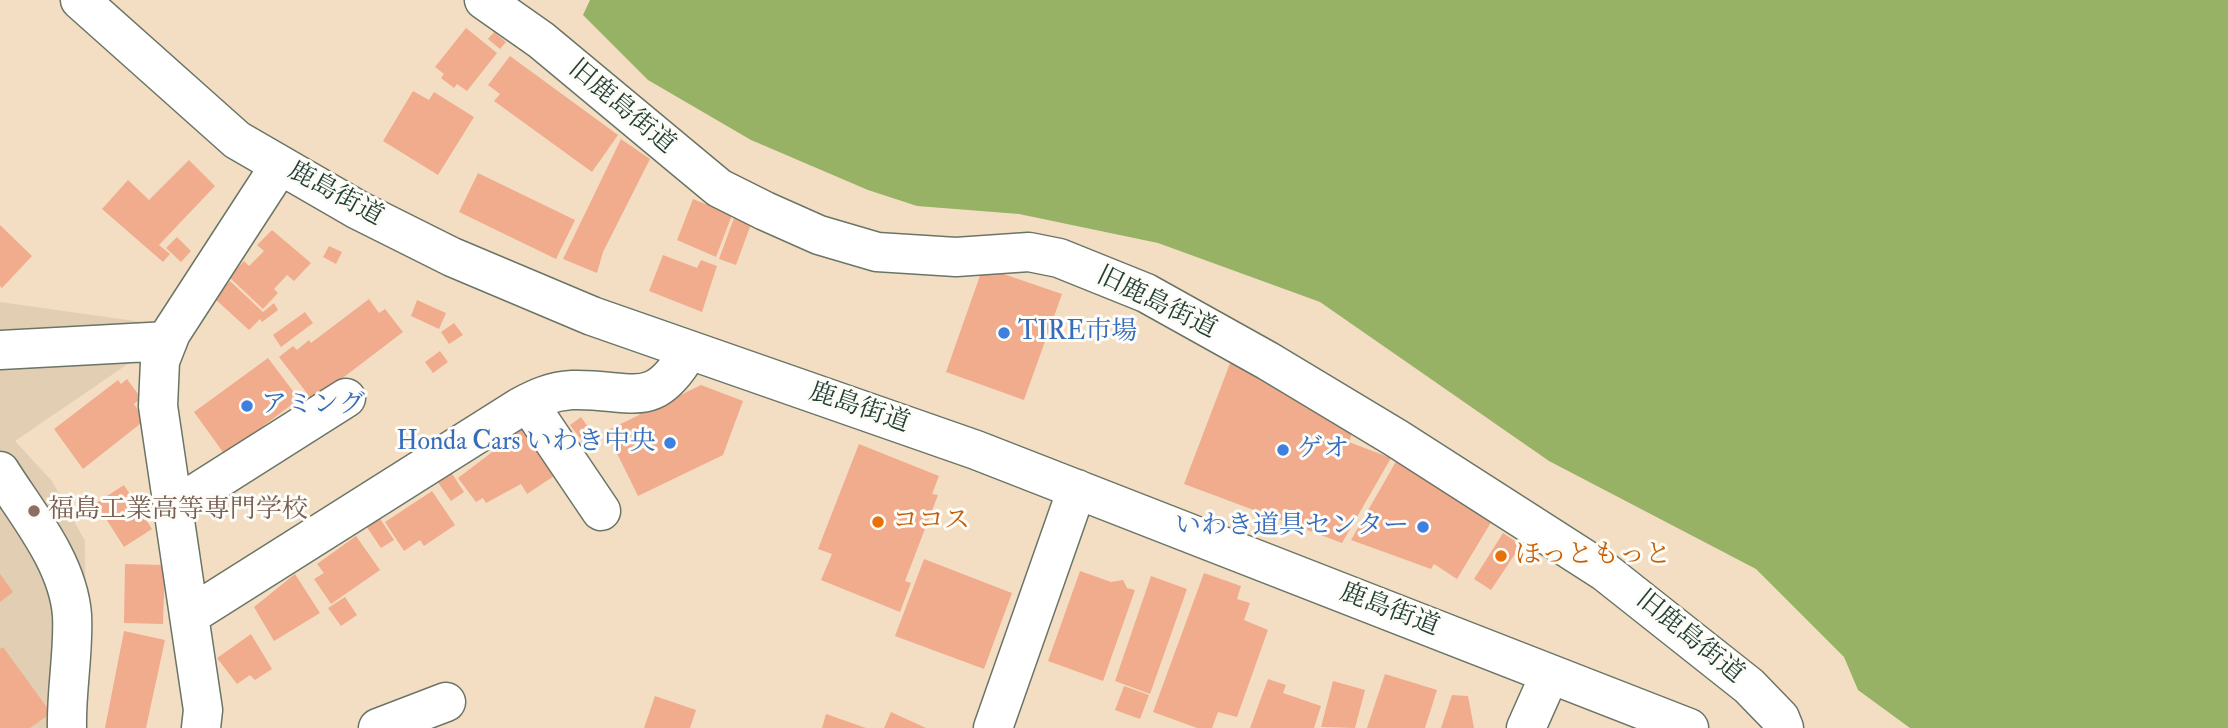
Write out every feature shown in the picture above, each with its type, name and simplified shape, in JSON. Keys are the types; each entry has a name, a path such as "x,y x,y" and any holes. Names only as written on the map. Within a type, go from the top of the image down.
{"street":[{"name":"鹿島街道","path":"80,0 237,140 358,210 452,257 592,316 1077,489 1689,728"},
{"name":"旧鹿島街道","path":"484,0 541,40 719,188 765,211 819,235 877,252 956,257 1030,252 1059,258 1146,293 1268,361 1396,438 1605,572 1749,686 1780,718 1784,728"},
{"path":"201,728 203,710 158,406 160,361 168,341 281,165"},
{"path":"0,350 168,341"},
{"path":"189,615 528,403 545,395 573,390 631,395 651,392 676,374 689,350"},
{"path":"174,507 346,398"},
{"path":"528,403 601,511"},
{"path":"0,471 56,562 67,587 72,615 67,728"},
{"path":"993,728 1077,489"},
{"path":"1526,728 1550,674"},
{"path":"379,728 446,702"}],"shaded area":[{"name":"福島工業高等専門学校","path":"0,302 142,322 144,353 15,441 52,481 85,541 87,728 0,728"}],"green space":[{"path":"590,0 2228,0 2228,728 1910,728 1858,690 1844,657 1756,569 1549,461 1320,302 1158,243 1019,214 917,206 868,190 751,140 648,80 583,15"}],"building":[{"path":"466,28 497,53 467,91 457,84 454,88 441,78 444,74 435,67"},
{"path":"494,32 506,42 500,49 488,39"},
{"path":"510,56 618,135 592,172 494,101 500,94 488,85"},
{"path":"413,91 429,100 434,92 474,117 438,175 383,141"},
{"path":"621,139 650,159 603,252 597,273 563,259"},
{"path":"189,160 215,186 159,245 170,254 163,262 102,209 128,180 149,200"},
{"path":"478,173 575,220 556,259 459,212"},
{"path":"693,199 732,215 716,257 677,240"},
{"path":"734,218 751,224 736,265 719,259"},
{"path":"0,225 32,256 2,288 0,286"},
{"path":"272,230 311,263 294,281 287,275 274,289 278,293 263,309 229,277 244,261 249,266 264,251 257,245"},
{"path":"177,237 191,251 181,262 166,248"},
{"path":"329,246 342,252 336,264 323,257"},
{"path":"663,255 697,268 701,260 717,266 702,312 649,291"},
{"name":"TIRE市場","path":"983,267 1062,294 1024,400 946,372"},
{"path":"230,281 263,312 274,303 278,310 262,322 260,319 249,330 214,298"},
{"path":"369,299 379,313 385,309 403,332 340,380 343,384 316,405 279,357 293,346 297,350 309,340 311,343"},
{"path":"417,300 446,313 439,329 411,316"},
{"path":"305,312 313,323 281,347 273,335"},
{"path":"454,323 463,335 449,344 441,332"},
{"path":"440,351 448,362 433,373 425,362"},
{"name":"アミング","path":"268,358 299,399 225,455 194,412"},
{"name":"ゲオ","path":"1232,358 1353,430 1349,442 1391,458 1342,543 1184,484"},
{"path":"127,379 141,398 134,404 145,420 83,469 54,429 118,380 121,384"},
{"name":"Honda Cars いわき中央","path":"701,385 743,401 723,455 638,496 606,431"},
{"path":"581,417 593,434 583,442 570,425"},
{"path":"525,427 548,460 544,462 554,476 527,494 521,484 486,503 483,498 476,502 458,478"},
{"name":"ココス","path":"859,444 939,476 932,494 938,495 905,581 911,583 900,612 821,580 832,554 818,549"},
{"name":"いわき道具センター","path":"1402,451 1496,514 1457,579 1434,564 1431,569 1351,540"},
{"path":"451,472 464,492 451,501 437,481"},
{"path":"124,485 152,529 124,547 96,503"},
{"path":"432,491 455,525 424,546 420,540 404,551 385,522"},
{"path":"377,514 394,540 381,548 364,523"},
{"name":"ほっともっと","path":"1503,533 1521,545 1491,590 1474,579"},
{"path":"356,536 380,570 331,604 314,579 324,573 317,564"},
{"path":"924,559 1012,593 984,669 895,636"},
{"path":"125,564 165,565 163,624 124,623"},
{"path":"1080,571 1111,582 1123,580 1127,588 1135,590 1103,681 1048,661"},
{"path":"1204,573 1241,586 1237,599 1250,603 1244,620 1268,630 1237,717 1218,712 1212,728 1197,728 1153,712"},
{"path":"0,574 13,592 0,602"},
{"path":"295,574 320,613 274,641 254,607"},
{"path":"1151,576 1187,589 1150,694 1115,681"},
{"path":"345,597 357,615 341,626 328,608"},
{"path":"124,631 165,640 146,728 105,728"},
{"path":"251,634 272,669 255,680 250,675 237,684 217,658"},
{"path":"3,647 51,713 30,728 0,728 0,649"},
{"path":"1385,674 1437,690 1425,728 1367,728"},
{"path":"1268,679 1286,685 1283,693 1321,706 1314,728 1250,728"},
{"path":"1333,681 1365,690 1355,728 1321,727"},
{"path":"1124,686 1149,695 1140,719 1115,710"},
{"path":"1452,695 1468,696 1474,728 1441,728"},
{"path":"655,696 696,710 690,728 644,728"},
{"path":"891,712 926,728 884,728"},
{"path":"826,714 866,728 822,728"}],"place":[{"name":"TIRE市場","path":"1004,333"},
{"name":"アミング","path":"247,406"},
{"name":"Honda Cars いわき中央","path":"670,443"},
{"name":"ゲオ","path":"1283,450"},
{"name":"福島工業高等専門学校","path":"34,511"},
{"name":"ココス","path":"878,522"},
{"name":"いわき道具センター","path":"1423,527"},
{"name":"ほっともっと","path":"1501,556"}]}
